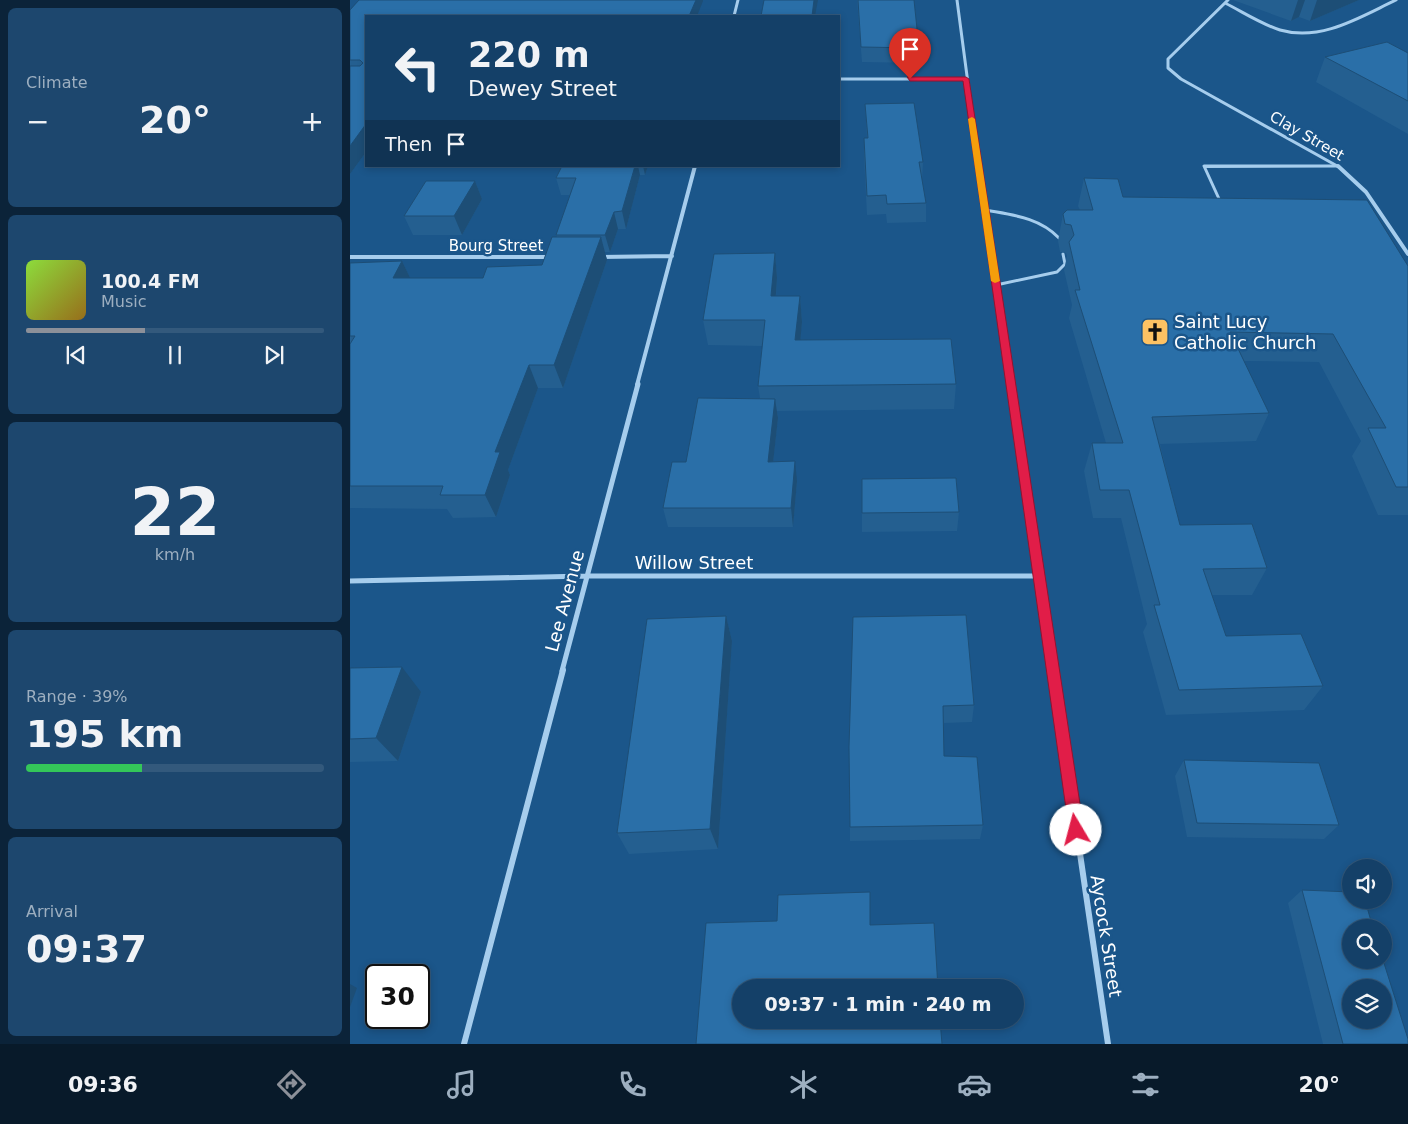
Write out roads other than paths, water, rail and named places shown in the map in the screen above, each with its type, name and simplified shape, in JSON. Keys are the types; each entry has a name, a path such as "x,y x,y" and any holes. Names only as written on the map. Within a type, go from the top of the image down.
{"street":[{"path":"734,15 738,0"},
{"name":"Aycock Street","path":"957,0 966,79 1108,1044"},
{"path":"1228,0 1225,4 1282,30 1304,34 1323,32 1396,0"},
{"name":"Clay Street","path":"1225,4 1168,59 1168,68 1181,80 1338,166 1366,192 1408,254"},
{"path":"840,79 966,79"},
{"name":"Lee Avenue","path":"464,1044 695,167"},
{"path":"593,257 672,256"},
{"name":"Bourg Street","path":"350,257 554,257"},
{"name":"Willow Street","path":"350,581 588,576 1038,576"}],"lane":[{"path":"1221,204 1204,166 1338,166"},
{"path":"985,210 1050,226 1059,238"},
{"path":"1380,223 1388,225"},
{"path":"996,285 1057,272 1064,264 1063,254"}],"place":[{"name":"Saint Lucy Catholic Church","path":"1155,332"}]}
